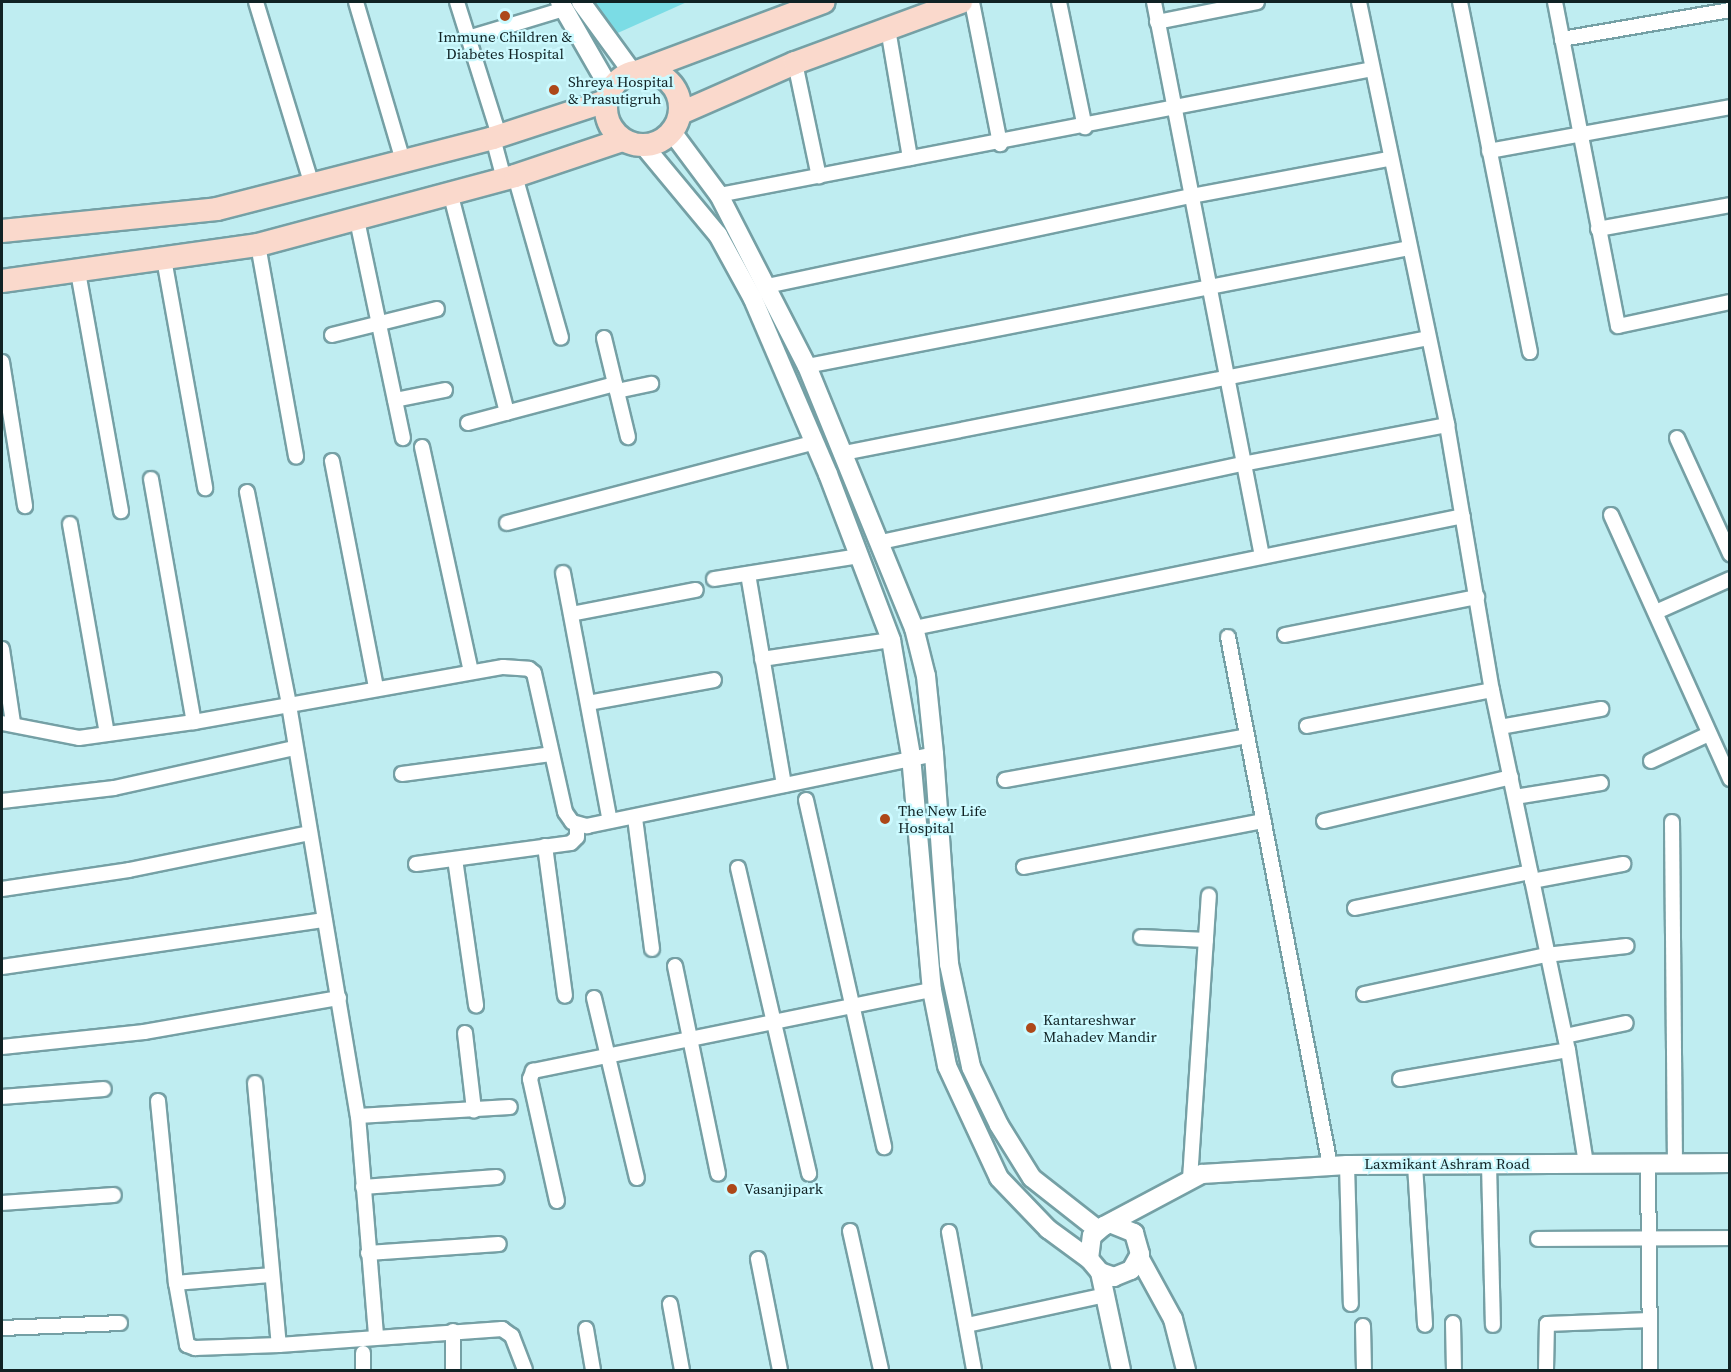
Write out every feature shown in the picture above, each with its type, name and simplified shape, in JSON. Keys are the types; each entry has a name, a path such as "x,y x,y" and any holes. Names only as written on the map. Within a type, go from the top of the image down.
{"main road":[{"path":"2,231 217,209 496,137 608,95 637,71 824,2"},
{"path":"2,281 258,245 510,177 622,140 644,146 659,142 676,122 795,63 961,2"},
{"path":"637,71 658,73 671,82 679,97 676,122"},
{"path":"608,95 606,117 622,140"}],"street":[{"path":"256,2 312,185"},
{"path":"356,2 403,161"},
{"path":"457,2 496,137 561,338"},
{"path":"581,2 637,71"},
{"path":"972,2 1000,144"},
{"path":"1059,2 1085,127"},
{"path":"1154,2 1242,464 1262,556"},
{"path":"1157,22 1257,2"},
{"path":"1359,2 1389,159 1448,425 1492,690 1546,956 1568,1050 1586,1164"},
{"path":"1460,2 1530,352"},
{"path":"1555,2 1618,326 1730,302"},
{"path":"468,38 562,5 608,95"},
{"path":"1562,39 1730,10"},
{"path":"888,29 910,158"},
{"path":"795,63 819,177"},
{"path":"719,195 910,158 1000,144 1372,69"},
{"path":"1489,151 1730,107"},
{"path":"644,146 718,235 753,299 860,556 891,640 911,756 932,990 947,1066 988,1160 1038,1220 1094,1265 1122,1276 1134,1267 1139,1257 1140,1246 1134,1233 1105,1227 1032,1178 999,1125 971,1067 949,964 926,676 914,628 844,453 828,423 807,366 719,195 676,122"},
{"path":"767,286 1191,196 1389,159"},
{"path":"450,192 507,413"},
{"path":"1598,229 1730,205"},
{"path":"357,219 403,438"},
{"path":"258,245 296,457"},
{"path":"807,366 1208,285 1409,248"},
{"path":"164,259 205,488"},
{"path":"78,272 121,511"},
{"path":"332,335 438,309"},
{"path":"604,338 628,437"},
{"path":"844,453 1428,338"},
{"path":"2,362 26,506"},
{"path":"468,423 616,388 651,384"},
{"path":"395,400 445,390"},
{"path":"881,542 1242,464 1448,425"},
{"path":"1677,438 1730,554"},
{"path":"507,523 813,443"},
{"path":"422,447 471,672"},
{"path":"332,461 376,688"},
{"path":"150,479 194,722"},
{"path":"247,492 289,705 294,748 358,1116 376,1335"},
{"path":"1611,515 1730,779"},
{"path":"914,628 1463,516"},
{"path":"70,524 106,734"},
{"path":"714,579 860,556"},
{"path":"563,573 610,821"},
{"path":"748,574 784,785"},
{"path":"1656,612 1730,579"},
{"path":"571,614 696,590"},
{"path":"1285,635 1477,597"},
{"path":"1228,637 1264,820 1339,1165 1351,1304"},
{"path":"762,659 891,640"},
{"path":"2,649 7,723 79,738 194,722 503,667 534,673 565,812 577,824"},
{"path":"588,702 714,680"},
{"path":"1307,726 1492,690"},
{"path":"1500,727 1601,709"},
{"path":"1651,761 1709,734"},
{"path":"1005,780 1247,736"},
{"path":"2,801 114,788 294,748"},
{"path":"402,774 551,754"},
{"path":"577,824 635,818 911,756 934,754"},
{"path":"1324,820 1510,777"},
{"path":"1515,796 1601,783"},
{"path":"806,800 884,1147"},
{"path":"635,818 652,950"},
{"path":"1024,867 1264,820"},
{"path":"1672,822 1675,1163"},
{"path":"416,864 575,841 577,824"},
{"path":"2,889 129,870 310,833"},
{"path":"545,846 565,996"},
{"path":"455,859 476,1005"},
{"path":"1355,908 1531,877 1623,864"},
{"path":"738,868 809,1174"},
{"path":"1190,1179 1209,896"},
{"path":"2,967 325,920"},
{"path":"1141,937 1206,940"},
{"path":"1364,994 1546,956 1626,946"},
{"path":"675,966 718,1174"},
{"path":"557,1201 530,1079 539,1068 932,990"},
{"path":"2,1047 144,1032 339,998"},
{"path":"594,998 637,1178"},
{"path":"1565,1036 1626,1023"},
{"path":"465,1033 474,1110"},
{"path":"1400,1079 1568,1050"},
{"path":"255,1083 279,1345"},
{"path":"2,1097 104,1089"},
{"path":"158,1101 176,1283 187,1345 195,1348 279,1345 376,1335 507,1331 525,1371"},
{"path":"358,1116 510,1107"},
{"name":"Laxmikant Ashram Road","path":"1105,1227 1171,1192 1190,1179 1213,1172 1339,1165 1730,1163"},
{"path":"1415,1164 1425,1325"},
{"path":"1489,1164 1493,1325"},
{"path":"1648,1164 1651,1239 1650,1371"},
{"path":"363,1187 498,1177"},
{"name":"Laxmikant Ashram Road","path":"1134,1233 1171,1192"},
{"path":"2,1203 114,1195"},
{"path":"1105,1227 1089,1243 1094,1265 1106,1294 1121,1371"},
{"path":"850,1231 881,1371"},
{"path":"949,1232 974,1371"},
{"path":"1538,1239 1730,1238"},
{"path":"369,1253 499,1244"},
{"path":"1139,1257 1173,1320 1186,1371"},
{"path":"758,1259 780,1371"},
{"path":"176,1283 272,1275"},
{"path":"967,1325 1106,1294"},
{"path":"670,1304 682,1371"},
{"path":"1546,1371 1547,1324 1650,1320"},
{"path":"2,1328 120,1323"},
{"path":"1452,1323 1454,1371"},
{"path":"1363,1326 1364,1371"},
{"path":"586,1329 593,1371"},
{"path":"453,1331 453,1371"},
{"path":"363,1353 363,1371"}],"shaded area":[{"path":"592,2 687,2 611,36"}],"place":[{"name":"Immune Children & Diabetes Hospital","path":"505,16"},
{"name":"Shreya Hospital & Prasutigruh","path":"554,90"},
{"name":"The New Life Hospital","path":"885,819"},
{"name":"Kantareshwar Mahadev Mandir","path":"1031,1028"},
{"name":"Vasanjipark","path":"732,1189"}]}
